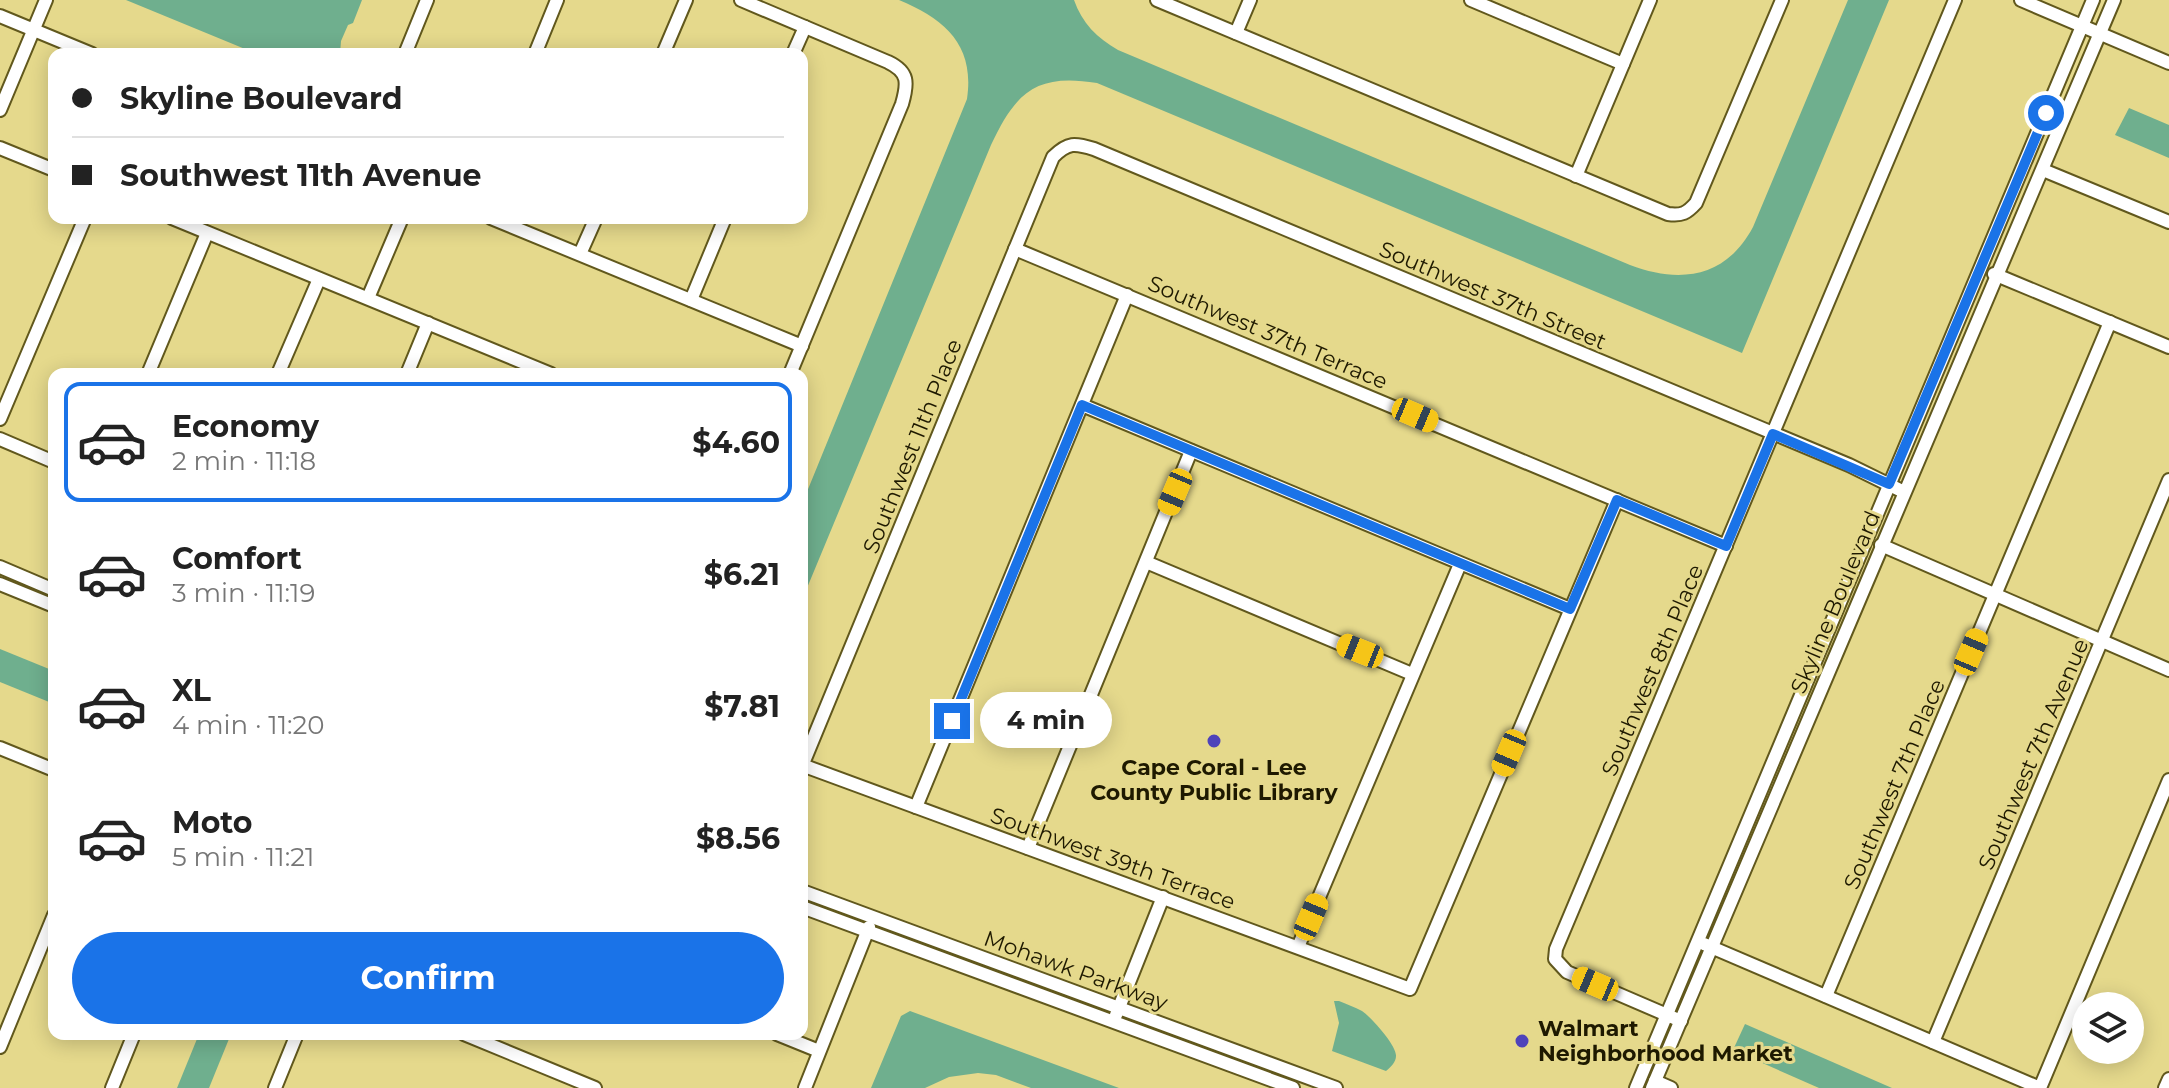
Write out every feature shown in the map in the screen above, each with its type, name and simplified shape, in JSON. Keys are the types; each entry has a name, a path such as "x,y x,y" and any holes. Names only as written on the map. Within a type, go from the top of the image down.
{"street":[{"path":"0,110 46,0"},
{"path":"407,48 427,0"},
{"path":"537,48 557,0"},
{"path":"666,48 686,0"},
{"path":"741,0 888,62 906,76 908,86 793,368"},
{"path":"1157,0 1668,214 1678,215 1687,212 1702,191 1782,0"},
{"path":"1236,33 1250,0"},
{"path":"1471,0 1623,64"},
{"path":"1576,176 1650,0"},
{"name":"Southwest 8th Place","path":"1681,1021 1567,972 1555,959 1556,949 1955,0"},
{"path":"2021,0 2169,63"},
{"name":"Skyline Boulevard","path":"1636,1088 2093,0"},
{"name":"Skyline Boulevard","path":"1654,1084 2114,0"},
{"path":"0,16 78,48"},
{"path":"796,48 805,27"},
{"name":"Southwest 37th Street","path":"1065,145 1075,143 1094,149 1904,492"},
{"name":"Southwest 11th Place","path":"808,750 1053,157 1065,145"},
{"path":"0,148 48,168"},
{"path":"2043,170 2169,222"},
{"path":"0,419 82,224"},
{"path":"186,224 537,368"},
{"path":"368,298 399,224"},
{"path":"506,224 802,346"},
{"path":"580,254 593,224"},
{"path":"691,300 723,224"},
{"path":"151,368 207,233"},
{"name":"Southwest 37th Terrace","path":"1015,249 1726,546"},
{"path":"1980,268 2169,347"},
{"path":"281,368 319,279"},
{"path":"916,807 1127,295"},
{"name":"Southwest 7th Place","path":"1826,996 2110,322"},
{"path":"409,368 428,323"},
{"path":"1082,405 1570,609 1617,500"},
{"path":"0,439 48,459"},
{"path":"1028,848 1191,451"},
{"name":"Southwest 7th Avenue","path":"1933,1042 2169,480"},
{"path":"1881,545 2169,670"},
{"path":"1146,562 1412,674"},
{"path":"1298,947 1460,564"},
{"path":"0,567 48,587"},
{"path":"0,584 48,604"},
{"name":"Southwest 39th Terrace","path":"808,767 1410,989 1570,609"},
{"path":"0,748 48,768"},
{"path":"1698,941 2040,1088 2169,780"},
{"name":"Mohawk Parkway","path":"808,893 1336,1088"},
{"path":"1113,1022 1163,897"},
{"name":"Mohawk Parkway","path":"808,909 1293,1088"},
{"path":"805,1088 873,917"},
{"path":"0,1047 48,930"},
{"path":"112,1088 132,1040"},
{"path":"278,1087 295,1040"},
{"path":"479,1040 595,1088"},
{"path":"792,1040 819,1051"},
{"path":"2165,1088 2169,1079"},
{"path":"1654,1084 1671,1088"}],"shaded area":[{"path":"126,0 362,0 353,23 348,25 340,48 242,48"},
{"path":"899,0 1074,0 1091,29 1118,50 1630,265 1649,271 1684,275 1715,266 1729,257 1753,227 1848,0 1889,0 1742,353 1097,83 1058,81 1030,90 1019,99 991,145 808,586 808,489 967,99 966,63 961,49 943,25"},
{"path":"2129,108 2169,125 2169,158 2115,135"},
{"path":"0,649 48,669 48,702 0,682"},
{"path":"1334,1001 1362,1011 1388,1039 1396,1056 1386,1071 1332,1051 1339,1023"},
{"path":"910,1011 1119,1088 1031,1088 996,1075 978,1073 949,1077 925,1088 871,1088 901,1016"},
{"path":"1745,1024 1892,1088 1819,1088 1733,1050"},
{"path":"197,1040 229,1040 209,1088 177,1088"}],"place":[{"name":"Cape Coral - Lee County Public Library","path":"1214,741"},
{"name":"Walmart Neighborhood Market","path":"1522,1041"}],"route":[{"path":"952,721 1082,405 1570,609 1617,500 1726,546 1773,434 1889,484 2046,113"}]}
